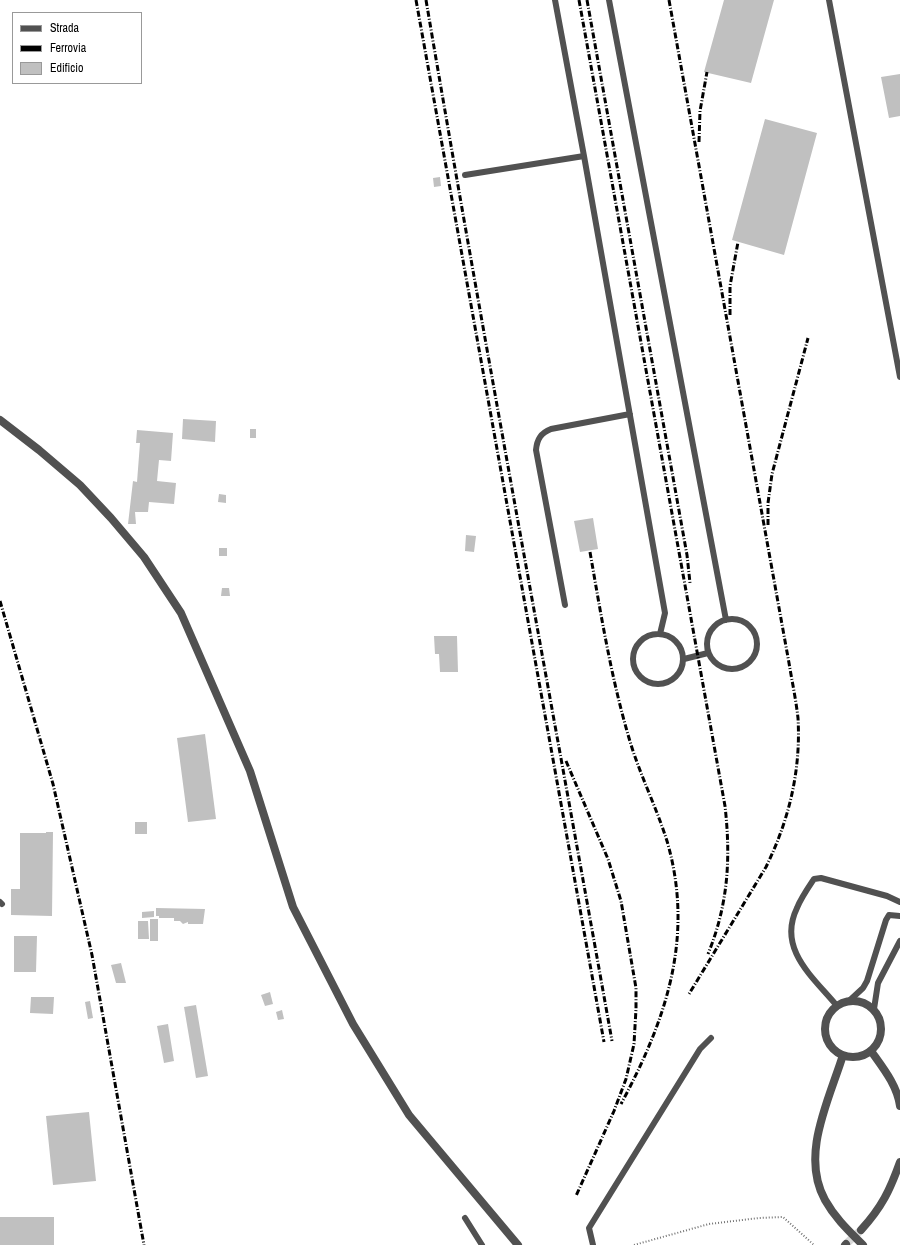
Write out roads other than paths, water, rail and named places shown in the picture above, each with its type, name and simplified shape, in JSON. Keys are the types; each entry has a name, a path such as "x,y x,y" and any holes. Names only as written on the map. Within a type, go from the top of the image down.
{"street":[{"path":"0,420 39,450 80,485 111,518 144,557 181,613 250,771 293,907 353,1024 409,1115 517,1244"},
{"path":"849,1001 862,1002 874,1009 878,1016 882,1030 877,1045 863,1056 853,1057 836,1051 830,1045 826,1037 826,1020 831,1012 837,1006 849,1001"},
{"path":"871,1051 887,1074 899,1098 900,1106"},
{"path":"844,1055 818,1133 815,1150 815,1168 819,1188 828,1205 842,1223 863,1245"},
{"path":"861,1230 881,1206 892,1185 900,1162"}],"lane":[{"path":"555,0 665,612 660,634"},
{"path":"609,0 726,620"},
{"path":"830,0 900,377"},
{"path":"465,175 584,156"},
{"path":"565,605 536,450 538,439 542,434 551,429 630,414"},
{"path":"734,619 749,625 757,640 758,648 750,663 735,670 719,666 712,660 708,653 706,645 710,633 718,623 726,620 734,619"},
{"path":"652,634 660,634 667,635 679,644 684,659 679,674 673,680 658,684 650,683 642,679 637,673 632,658 634,650 644,637 652,634"},
{"path":"684,659 708,653"},
{"path":"837,1006 796,956 792,944 792,925 796,908 814,879 821,878 887,896 900,902"},
{"path":"849,1001 863,988 867,981 886,920 889,915 900,916"},
{"path":"874,1009 878,983 900,941"},
{"path":"593,1245 589,1228 700,1049 711,1038"},
{"path":"465,1218 482,1245"}],"tunnel":[{"path":"846,1244 861,1230"}],"railway":[{"path":"416,0 604,1042"},
{"path":"426,0 494,391 612,1041"},
{"path":"579,0 725,806 728,863 724,900 715,936 708,954"},
{"path":"587,0 687,555 690,583"},
{"path":"669,0 798,718 798,757 792,795 774,849 766,867 689,994"},
{"path":"699,142 700,111 707,72"},
{"path":"730,315 730,286 738,242"},
{"path":"768,525 768,503 772,474 808,338"},
{"path":"590,552 617,692 633,751 667,841 675,876 678,911 677,944 663,1009 637,1073 621,1104"},
{"path":"0,601 53,784 92,955 144,1245"},
{"path":"566,761 608,859 621,901 636,988 634,1044 626,1079 614,1111 576,1196"}]}
